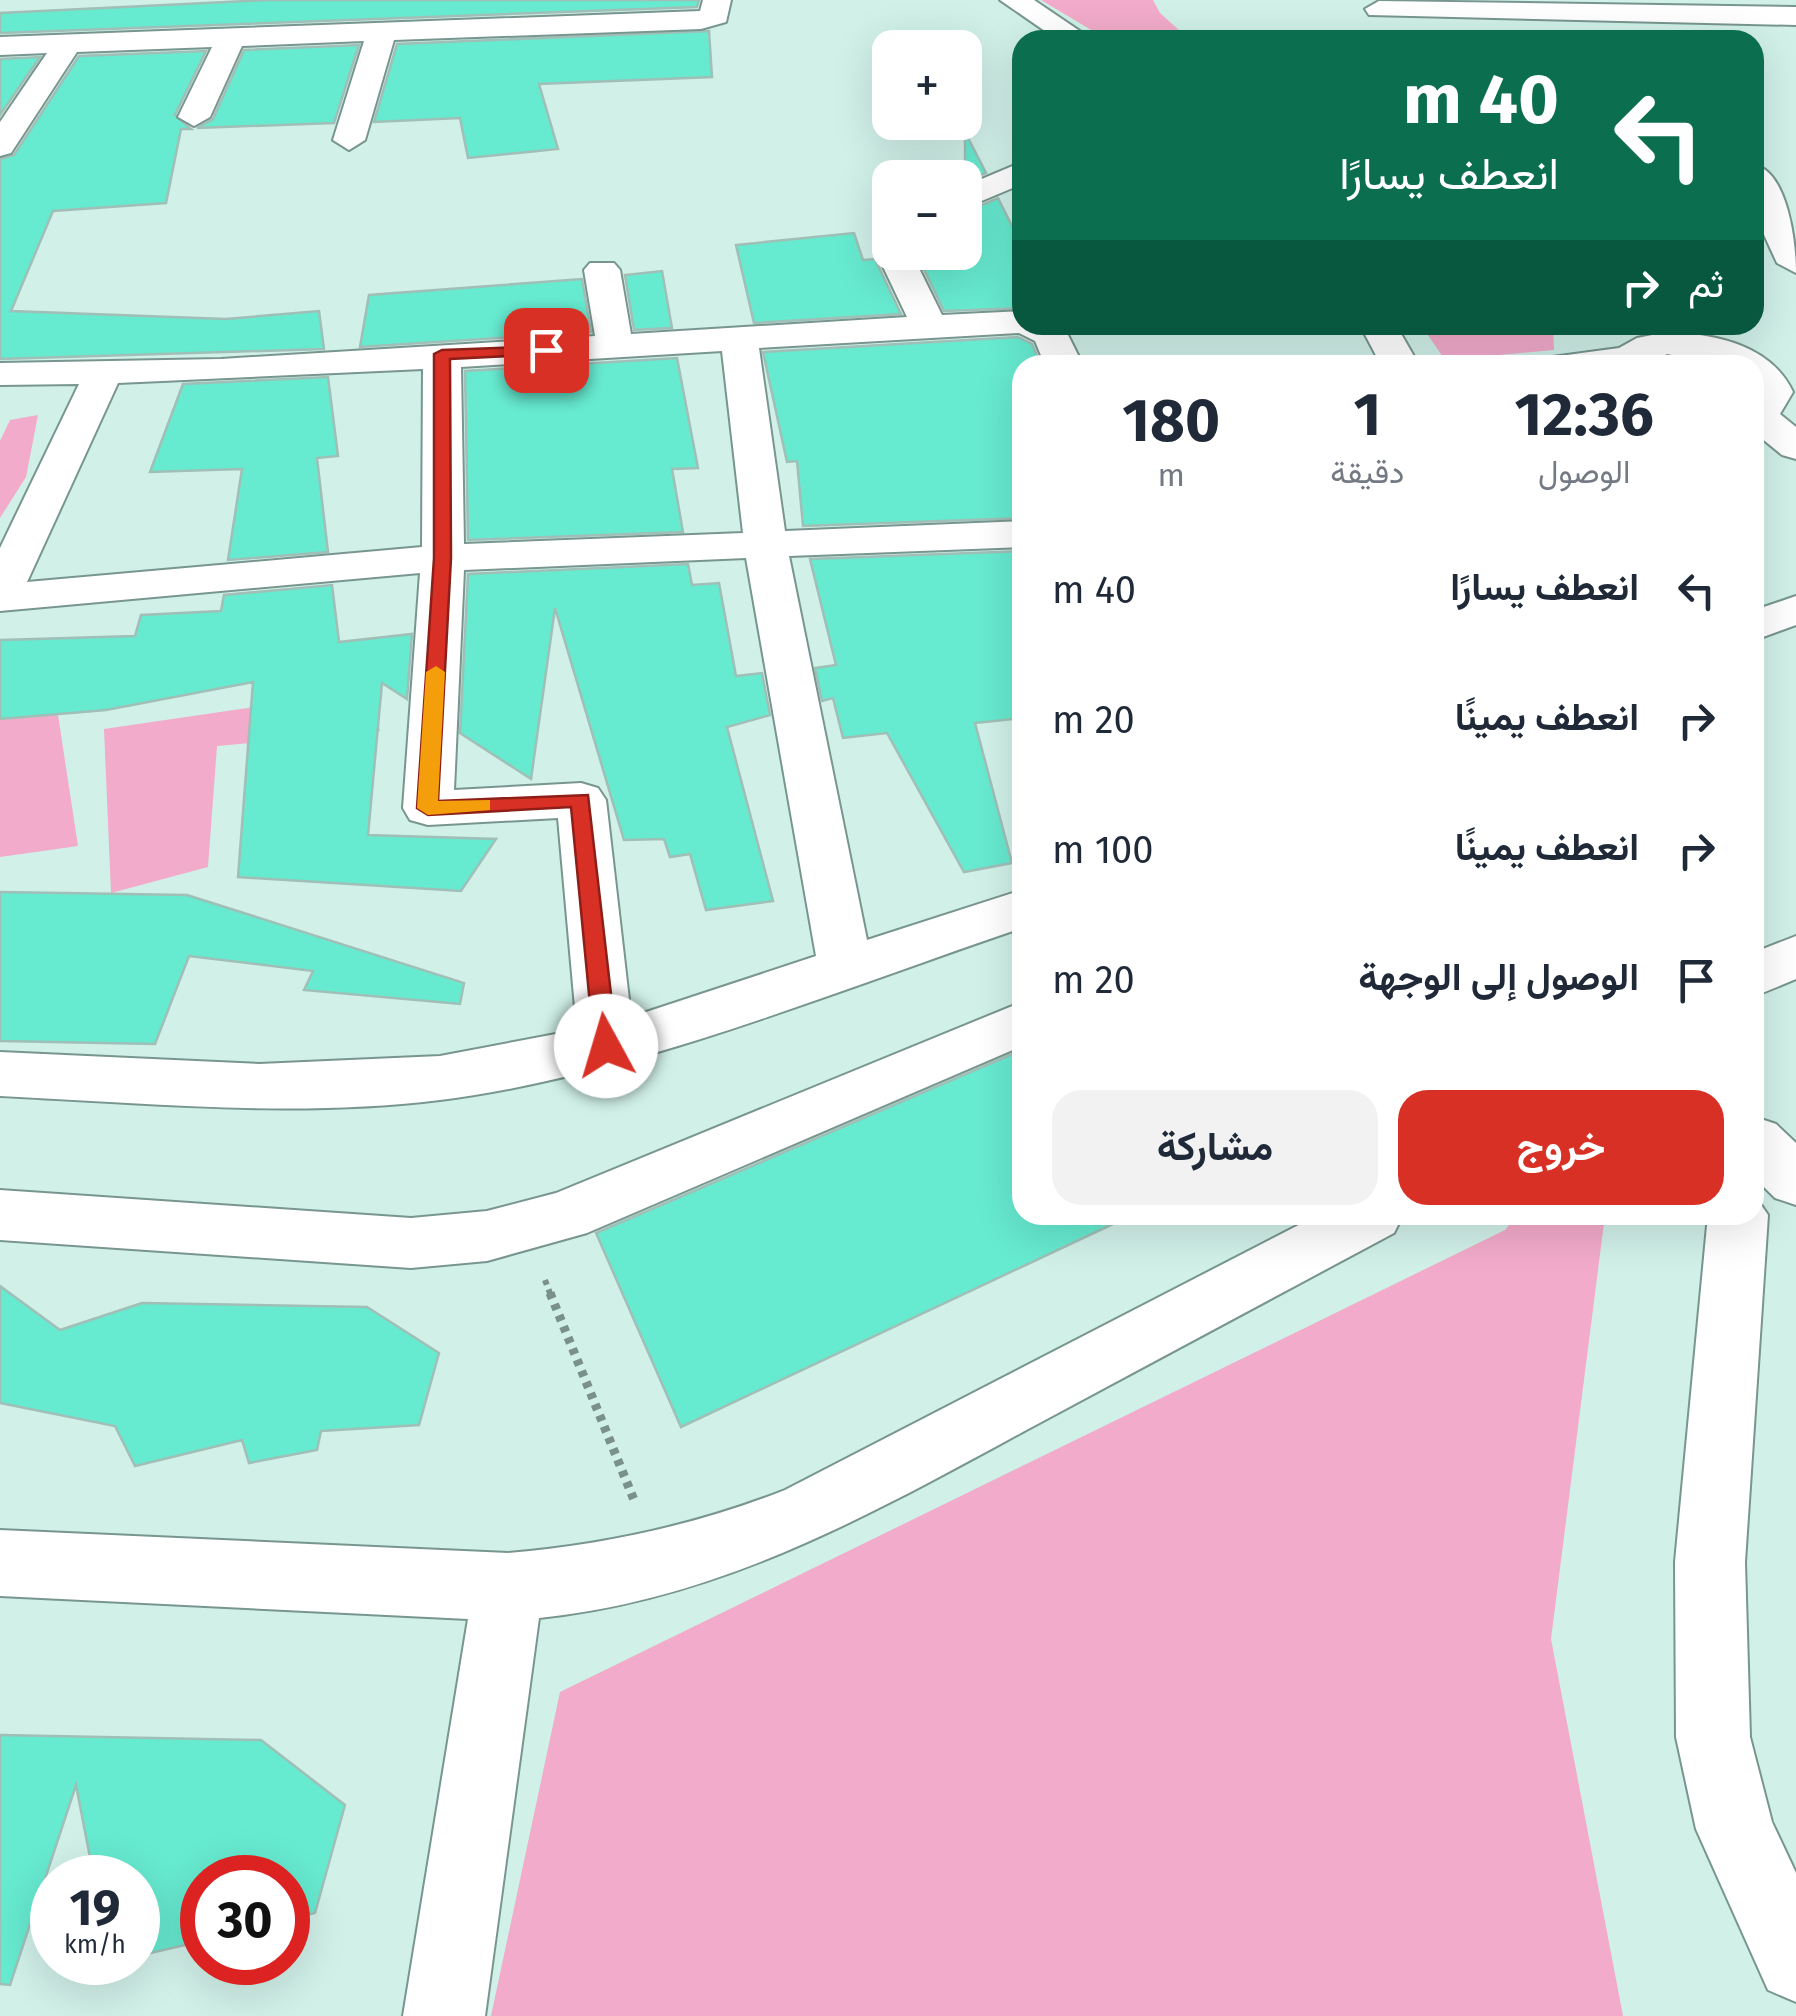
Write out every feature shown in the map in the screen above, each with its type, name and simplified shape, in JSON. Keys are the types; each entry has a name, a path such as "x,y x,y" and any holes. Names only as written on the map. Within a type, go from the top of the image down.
{"street":[{"path":"0,46 702,20 716,16 717,0"},
{"path":"1014,0 1062,30"},
{"path":"1478,0 1492,4 1571,0"},
{"path":"1366,30 1360,17 1375,4 1598,21"},
{"path":"1456,30 1483,23 1796,16"},
{"path":"350,140 380,34"},
{"path":"1764,37 1796,38"},
{"path":"194,116 231,38"},
{"path":"0,146 68,43"},
{"path":"982,190 1012,177"},
{"path":"1764,197 1788,256 1796,262"},
{"path":"602,270 615,348"},
{"path":"904,270 930,327"},
{"path":"0,374 103,374 615,348 739,337 1012,323"},
{"path":"739,337 766,548 845,966"},
{"path":"1613,355 1642,349 1708,347 1720,355"},
{"path":"442,354 442,558 428,808 581,800 606,1046"},
{"path":"103,374 0,596 442,558 766,548 1012,535"},
{"path":"1767,385 1796,447"},
{"path":"1764,622 1796,609"},
{"path":"0,1074 259,1086 422,1079 606,1046 1012,912"},
{"path":"1764,971 1796,955"},
{"path":"0,1215 410,1243 486,1236 566,1214 1012,1027"},
{"path":"1764,1149 1796,1182"},
{"path":"0,1563 508,1588 582,1582 661,1565 737,1542 809,1512 1354,1225"},
{"path":"1737,1225 1710,1562 1713,1737 1735,1829 1796,1962"},
{"path":"444,2016 508,1588"}],"path":[{"path":"524,1228 661,1565"}],"shaded area":[{"path":"1041,0 1153,0 1160,13 1179,30 1091,30"},
{"path":"1428,335 1553,335 1554,350 1442,355"},
{"path":"38,415 26,477 0,518 0,441 10,420"},
{"path":"371,690 380,731 217,746 208,867 111,893 104,729"},
{"path":"58,715 78,846 0,857 0,720"},
{"path":"1509,1225 1604,1225 1551,1639 1623,2016 491,2016 560,1692"}],"building":[{"path":"267,0 699,0 697,7 0,33 0,13"},
{"path":"709,31 712,77 539,84 558,149 468,158 460,118 374,122 397,44"},
{"path":"359,45 334,123 197,128 213,119 244,50"},
{"path":"206,51 175,115 191,129 181,129 166,203 53,211 11,311 226,319 319,311 324,349 0,359 0,159 14,155 79,56"},
{"path":"40,57 0,115 0,59"},
{"path":"965,140 969,140 979,160 965,160"},
{"path":"998,198 1012,226 1012,308 944,311 924,270 982,270 982,205"},
{"path":"854,233 863,260 872,259 872,270 880,270 901,314 754,323 736,245"},
{"path":"662,271 672,328 634,330 625,275"},
{"path":"582,279 591,332 360,347 369,295"},
{"path":"1018,337 1032,344 1037,355 1012,355 1012,518 803,526 797,461 787,462 763,352"},
{"path":"677,358 698,468 672,469 683,532 468,540 465,371"},
{"path":"328,377 338,456 317,458 328,552 228,560 242,469 150,472 183,384"},
{"path":"1012,551 1012,719 975,723 1012,863 964,872 887,733 843,738 833,698 822,701 815,668 836,665 810,559"},
{"path":"688,564 692,585 719,583 736,676 762,673 770,715 727,727 773,901 706,910 690,854 670,857 664,839 624,840 555,608 531,779 460,733 468,574"},
{"path":"332,585 339,642 412,634 407,699 382,683 368,835 496,839 461,891 238,877 253,682 106,710 0,719 0,640 135,636 141,615 221,611 224,595"},
{"path":"0,892 187,895 464,983 460,1004 304,990 313,971 189,956 155,1044 0,1041"},
{"path":"1012,1054 1012,1225 1111,1225 681,1427 596,1233"},
{"path":"0,1286 60,1330 142,1303 367,1307 439,1353 419,1425 321,1431 317,1450 249,1463 242,1440 135,1466 115,1426 0,1403"},
{"path":"0,1735 261,1740 345,1805 315,1913 310,1914 310,1855 180,1855 180,1946 160,1951 160,1855 90,1855 76,1785 53,1855 30,1855 30,1924 10,1985 0,1984"}],"slow traffic":[{"path":"436,672 428,808 483,805"}],"route":[{"path":"546,350 442,354 442,558 428,808 581,800 606,1046"}]}
